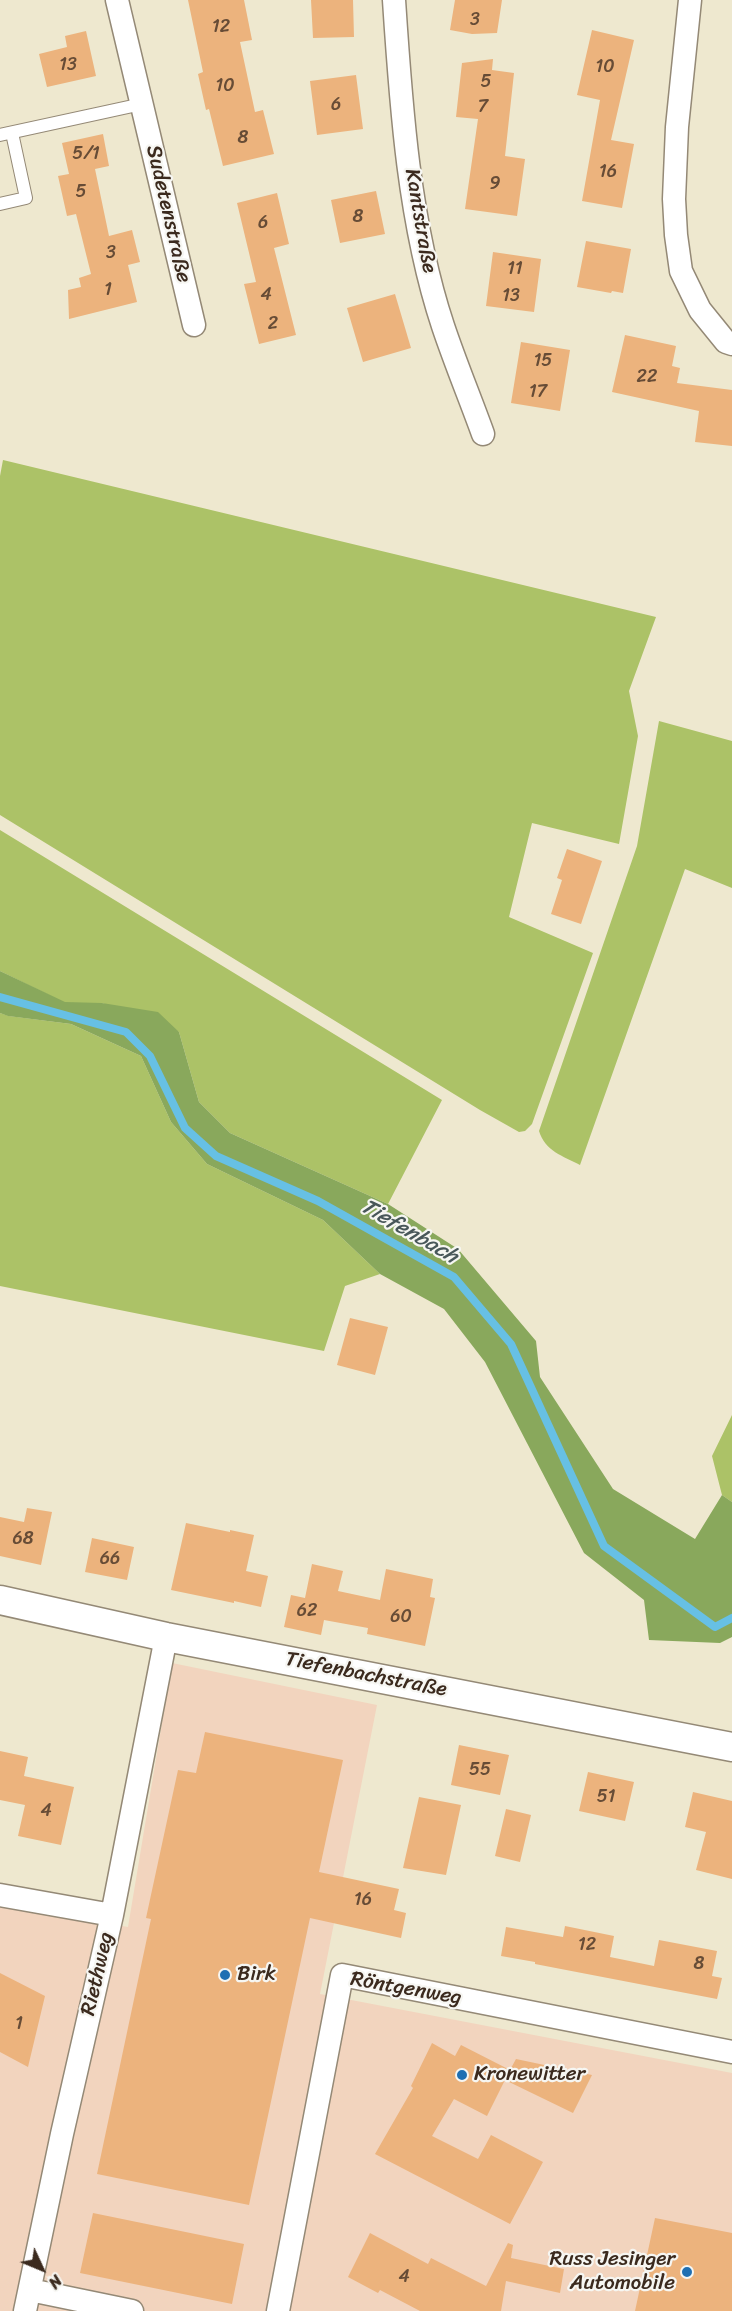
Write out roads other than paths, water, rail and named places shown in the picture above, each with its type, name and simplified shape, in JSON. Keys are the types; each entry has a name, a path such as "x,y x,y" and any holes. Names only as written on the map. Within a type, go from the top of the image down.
{"street":[{"name":"Sudetenstraße","path":"117,0 194,325"},
{"name":"Kantstraße","path":"394,0 401,103 421,240 443,325 483,434"},
{"path":"690,0 677,127 674,199 676,236 681,271 700,310 726,342 732,344"},
{"name":"Tiefenbachstraße","path":"0,1600 166,1636 732,1748"},
{"name":"Riethweg","path":"28,2301 62,2134 112,1915 166,1636"},
{"path":"0,1896 112,1915"},
{"name":"Röntgenweg","path":"278,2311 342,1975 732,2052"},
{"path":"28,2301 132,2311"}],"lane":[{"path":"0,204 26,198 6,134 142,104"}],"waterway":[{"name":"Tiefenbach","path":"0,997 126,1032 150,1056 185,1128 216,1156 318,1201 454,1277 511,1344 604,1546 715,1627 732,1618"}],"place":[{"name":"Birk","path":"225,1975"},
{"name":"Kronewitter","path":"462,2075"},
{"name":"Russ Jesinger Automobile","path":"687,2272"}]}
